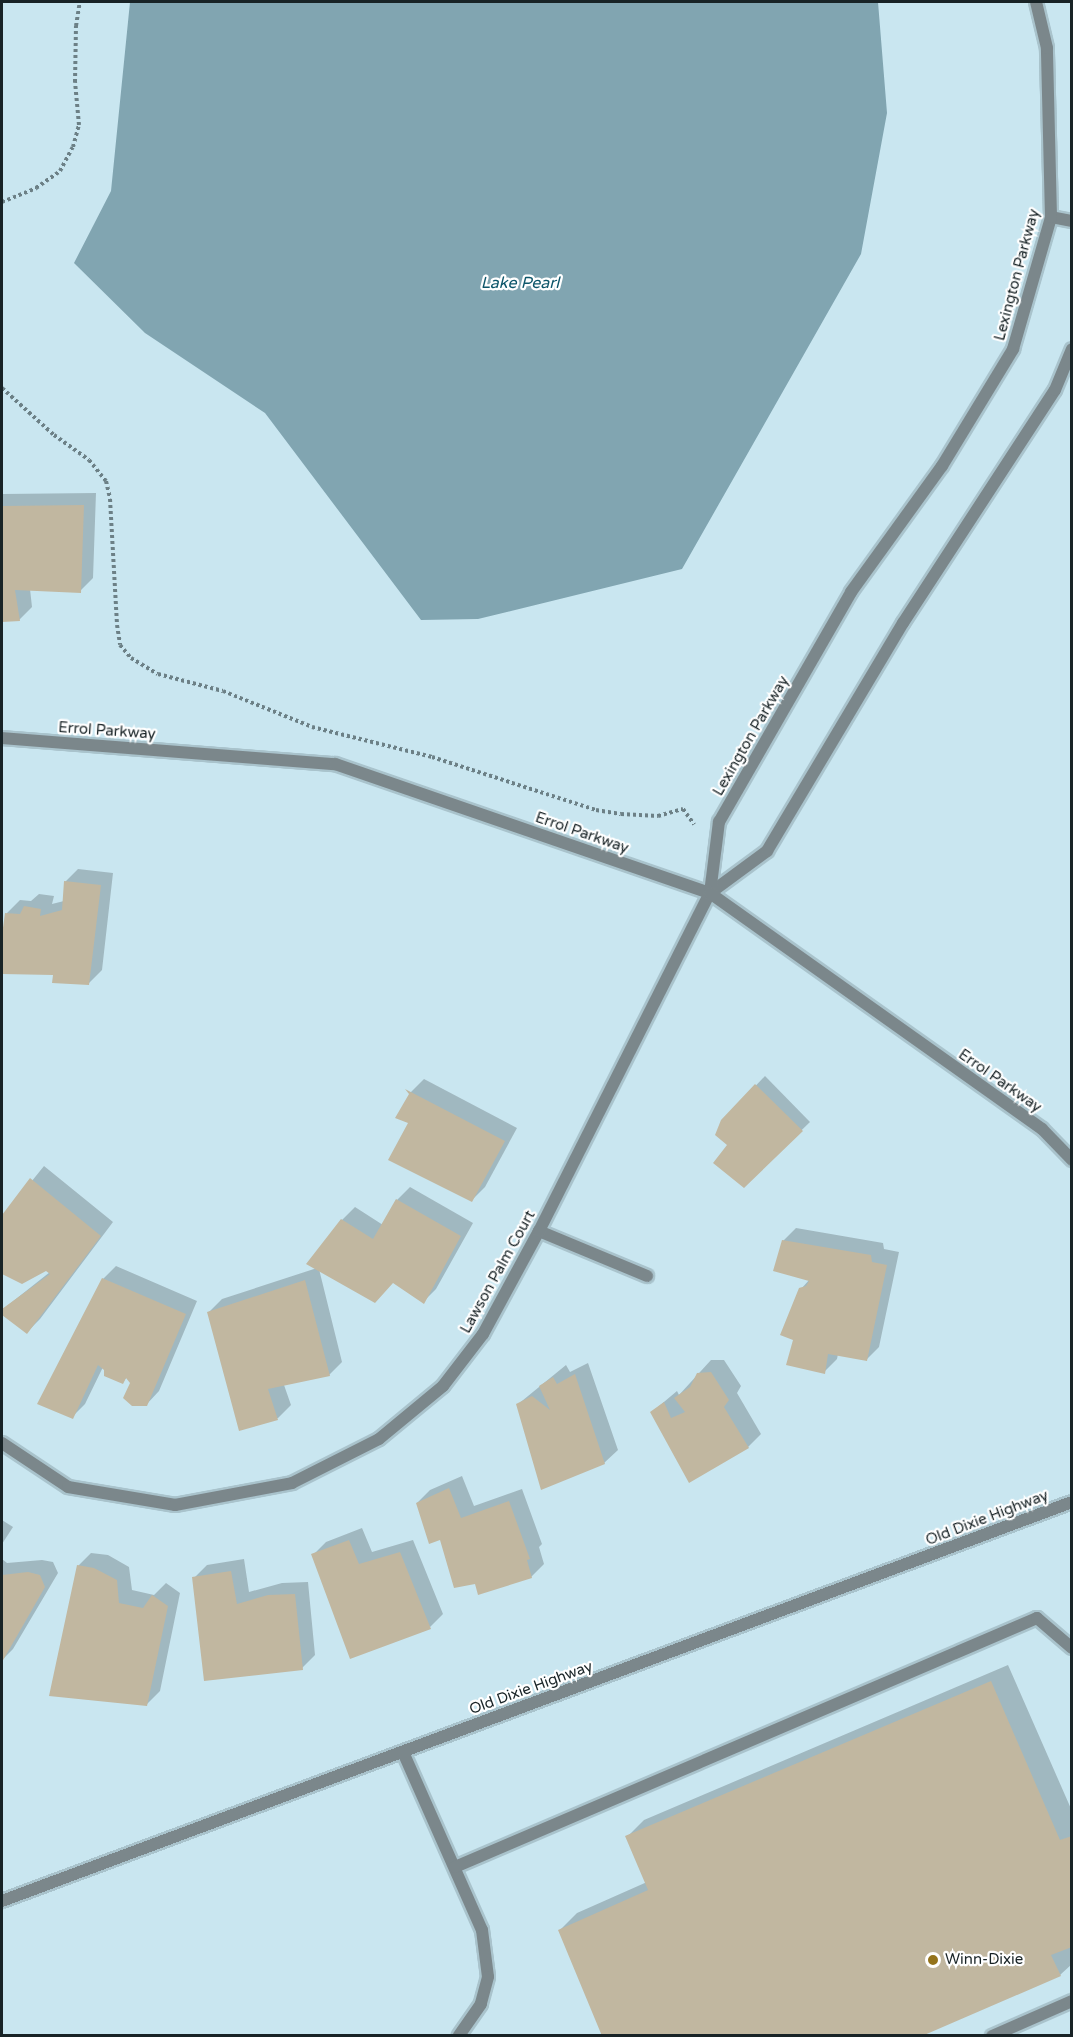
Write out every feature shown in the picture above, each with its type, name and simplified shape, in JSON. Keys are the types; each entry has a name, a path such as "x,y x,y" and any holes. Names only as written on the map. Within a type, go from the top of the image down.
{"street":[{"name":"Lexington Parkway","path":"710,893 719,822 851,592 942,466 1013,350 1051,217 1047,48 1036,2"},
{"path":"1051,217 1071,221"},
{"path":"710,893 767,851 903,623 1054,390 1071,349"},
{"name":"Errol Parkway","path":"2,738 335,764 710,893 1042,1129 1071,1160"},
{"name":"Lawson Palm Court","path":"2,1443 68,1487 175,1505 292,1483 379,1439 443,1386 483,1334 540,1231 710,893"},
{"path":"540,1231 647,1276"},
{"name":"Old Dixie Highway","path":"2,1901 1071,1503"},
{"path":"455,1867 1037,1618 1071,1648"},
{"path":"403,1752 482,1930 488,1977 482,2004 459,2036"},
{"path":"992,2036 1071,2001"}],"path":[{"path":"2,202 36,188 60,171 74,147 79,124 75,82 76,26 80,2"},
{"path":"2,388 54,435 89,460 106,481 110,499 117,626 120,645 130,658 158,674 223,691 312,727 432,757 596,810 658,816 683,809 694,824"}],"water":[{"name":"Lake Pearl","path":"130,2 878,2 887,113 861,254 682,569 478,619 421,620 265,413 145,333 74,263 111,191"}],"building":[{"path":"84,505 81,593 15,590 20,621 2,622 2,506"},
{"path":"64,881 101,885 89,985 52,983 53,975 2,974 2,935 5,913 20,914 24,906 41,909 40,916 62,910"},
{"path":"755,1084 803,1131 744,1188 713,1163 727,1145 715,1135 721,1120"},
{"path":"405,1089 505,1141 472,1202 388,1160 408,1123 395,1118 409,1094"},
{"path":"30,1178 101,1236 27,1334 2,1315 2,1309 50,1274 46,1271 22,1284 2,1274 2,1215"},
{"path":"396,1199 461,1236 424,1304 393,1283 375,1303 306,1264 341,1219 373,1239"},
{"path":"782,1240 871,1255 872,1262 887,1265 867,1361 828,1354 825,1374 786,1365 793,1340 780,1335 799,1288 806,1286 809,1281 773,1271"},
{"path":"102,1278 186,1314 147,1406 132,1406 123,1398 130,1383 126,1378 123,1384 104,1376 104,1370 98,1365 73,1419 37,1404"},
{"path":"305,1280 330,1376 268,1389 278,1420 239,1431 207,1312"},
{"path":"711,1372 729,1400 724,1407 749,1448 689,1483 650,1412 664,1402 671,1418 685,1412 674,1398 690,1387 697,1373"},
{"path":"575,1374 605,1464 541,1490 516,1404 532,1396 550,1410 539,1386 553,1377 557,1384"},
{"path":"449,1488 461,1518 509,1501 530,1559 527,1560 532,1578 478,1595 475,1584 454,1588 440,1540 429,1544 416,1503"},
{"path":"349,1540 359,1564 400,1552 431,1629 350,1659 311,1554"},
{"path":"77,1565 94,1568 117,1580 119,1603 143,1608 152,1595 168,1606 147,1706 49,1696"},
{"path":"231,1571 237,1604 268,1595 295,1594 303,1670 204,1681 192,1577"},
{"path":"28,1572 40,1575 45,1587 2,1662 2,1575"},
{"path":"991,1681 1060,1840 1072,1836 1072,1947 1051,1955 1061,1976 922,2036 602,2036 558,1930 648,1890 625,1836"}],"place":[{"name":"Winn-Dixie","path":"933,1960"}]}
